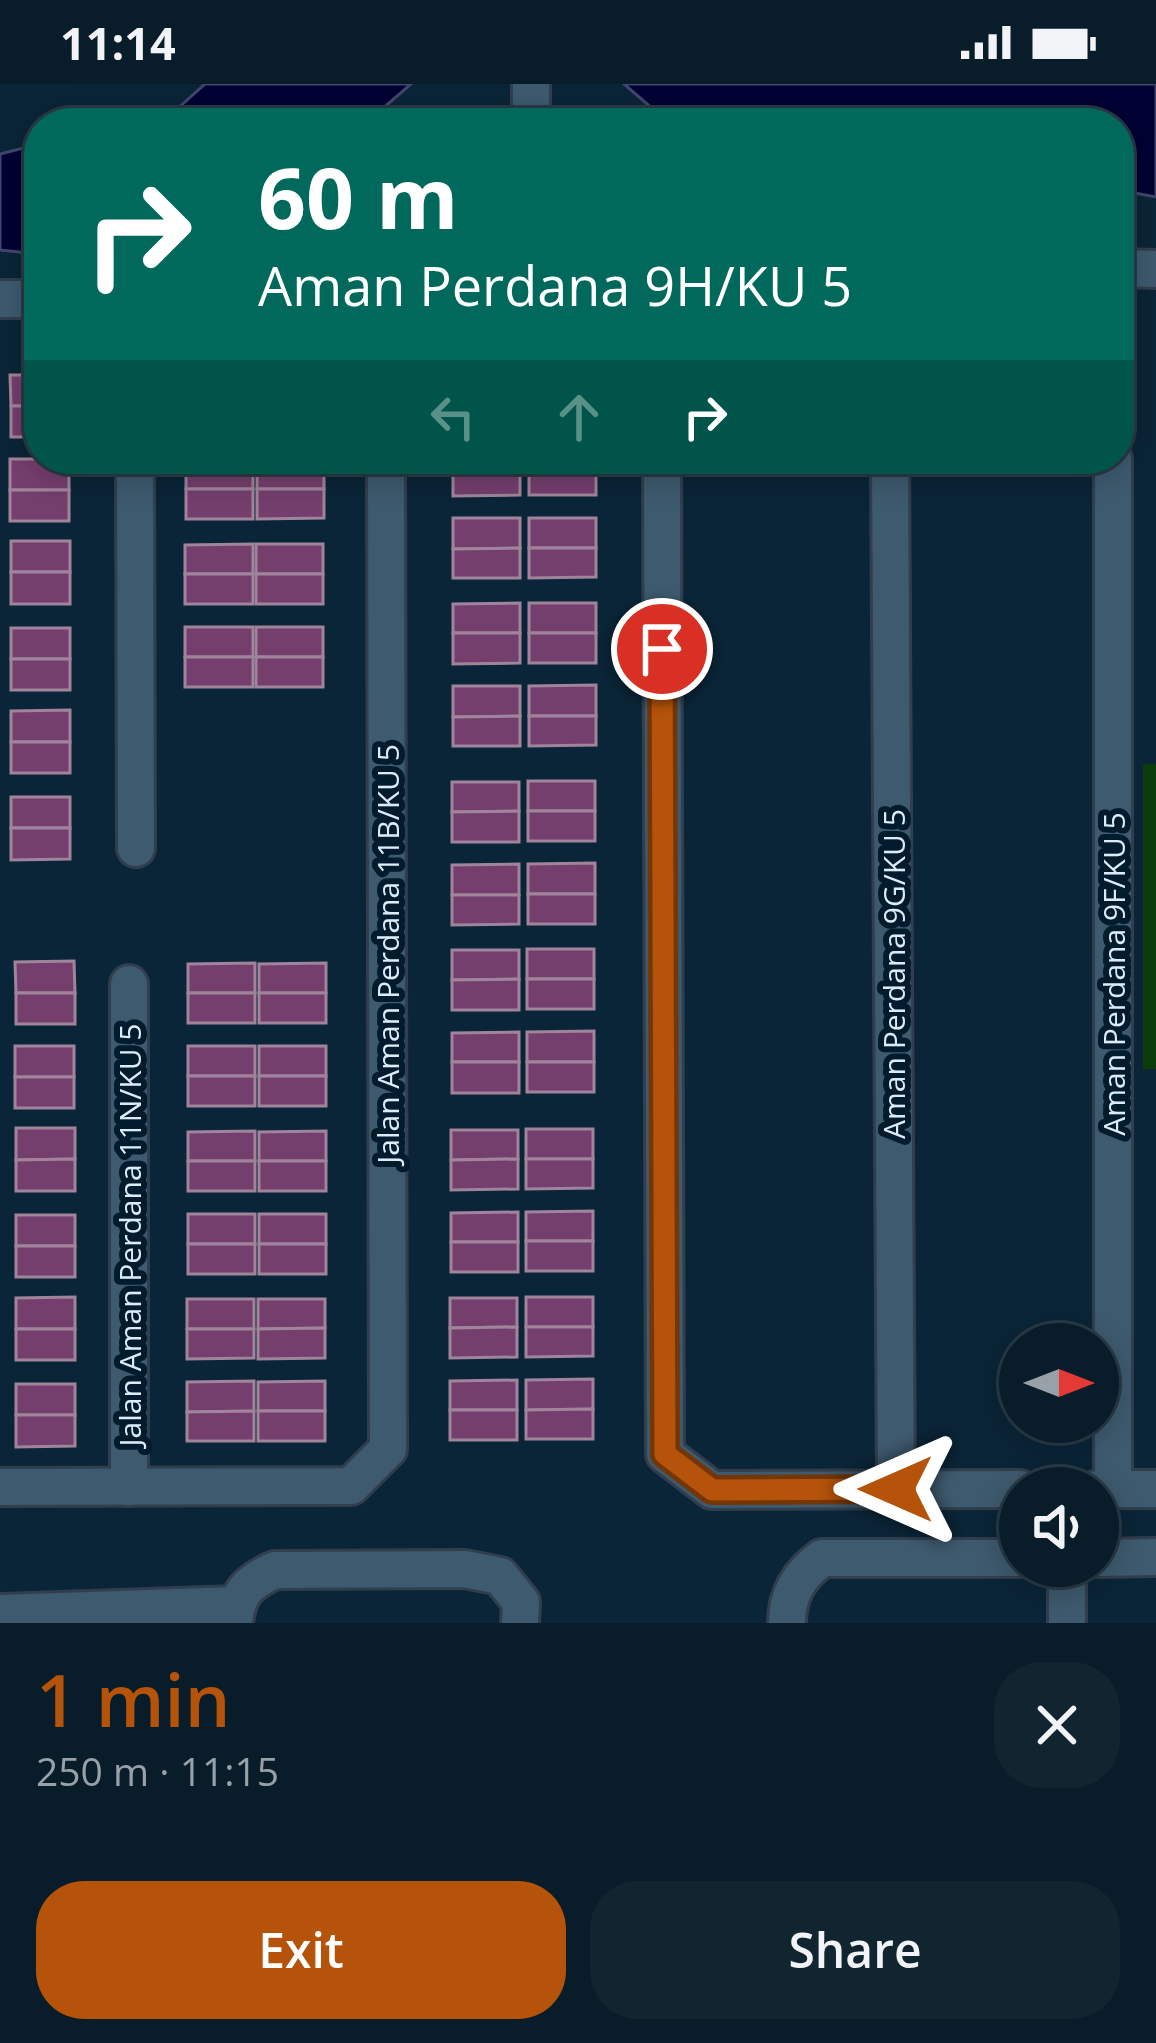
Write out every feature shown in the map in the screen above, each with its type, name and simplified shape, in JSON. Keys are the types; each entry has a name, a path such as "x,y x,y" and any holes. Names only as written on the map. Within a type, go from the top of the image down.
{"street":[{"path":"135,474 136,848"},
{"name":"Jalan Aman Perdana 11B/KU 5","path":"129,1487 351,1486 388,1450 386,474"},
{"path":"662,474 665,1454 712,1490 999,1489"},
{"name":"Aman Perdana 9G/KU 5","path":"890,474 896,1489"},
{"name":"Aman Perdana 9F/KU 5","path":"1106,1467 1113,474"},
{"name":"Jalan Aman Perdana 11N/KU 5","path":"129,984 129,1487"},
{"path":"0,1487 129,1487"},
{"path":"1119,1489 1156,1489"},
{"path":"1119,1558 1156,1557"},
{"path":"787,1623 787,1604 802,1573 822,1558 999,1558"},
{"path":"0,1613 235,1614 249,1582 275,1570 465,1569 500,1576 521,1602 520,1623"},
{"path":"1067,1587 1067,1623"}],"green space":[{"path":"1143,764 1156,764 1156,1069 1143,1069"}],"shaded area":[{"path":"205,84 411,84 383,108 178,108"},
{"path":"624,84 1156,84 1156,197 1134,193 1134,108 652,108"},
{"path":"24,148 24,252 0,250 0,154"}],"building":[{"path":"10,375 24,375 24,406 11,406"},
{"path":"11,406 24,406 24,437 11,437"},
{"path":"10,459 24,459 24,474 69,474 69,490 10,490"},
{"path":"186,474 253,474 253,489 186,489"},
{"path":"257,474 324,474 324,489 257,489"},
{"path":"453,474 520,474 520,495 453,496"},
{"path":"529,474 596,474 596,495 529,495"},
{"path":"186,489 253,489 253,519 186,519"},
{"path":"257,489 324,489 324,518 257,519"},
{"path":"10,490 69,490 69,521 10,521"},
{"path":"453,518 520,518 520,548 453,549"},
{"path":"529,518 596,518 596,548 529,548"},
{"path":"11,541 70,541 70,572 11,572"},
{"path":"253,544 253,574 185,574 185,545"},
{"path":"256,544 323,544 323,574 256,574"},
{"path":"520,548 520,578 453,578 453,549"},
{"path":"529,548 596,548 596,577 529,578"},
{"path":"11,572 70,572 70,604 11,604"},
{"path":"185,574 253,574 253,604 185,604"},
{"path":"256,574 323,574 323,604 256,604"},
{"path":"520,603 520,633 453,633 453,604"},
{"path":"529,603 596,603 596,633 529,633"},
{"path":"185,627 253,627 253,657 185,657"},
{"path":"256,627 323,627 323,657 256,657"},
{"path":"11,628 70,628 70,659 11,659"},
{"path":"453,633 520,633 520,663 453,664"},
{"path":"529,633 596,633 596,663 529,663"},
{"path":"185,657 253,657 253,687 185,687"},
{"path":"256,657 323,657 323,687 256,687"},
{"path":"11,659 70,659 70,690 11,690"},
{"path":"596,685 596,716 529,716 529,686"},
{"path":"453,686 520,686 520,716 453,717"},
{"path":"70,710 70,742 11,742 11,711"},
{"path":"520,716 520,746 453,746 453,717"},
{"path":"529,716 596,716 596,745 529,746"},
{"path":"11,742 70,742 70,773 11,773"},
{"path":"528,781 595,781 595,811 528,811"},
{"path":"452,782 519,782 519,811 452,812"},
{"path":"11,797 70,797 70,828 11,828"},
{"path":"519,811 519,842 452,842 452,812"},
{"path":"528,811 595,811 595,841 528,841"},
{"path":"11,828 70,828 70,859 11,860"},
{"path":"595,863 595,894 528,894 528,864"},
{"path":"519,864 519,895 452,895 452,865"},
{"path":"528,894 595,894 595,924 528,924"},
{"path":"452,895 519,895 519,924 452,925"},
{"path":"527,949 594,949 594,979 527,979"},
{"path":"452,950 519,950 519,979 452,980"},
{"path":"74,961 75,993 16,993 15,962"},
{"path":"255,963 255,993 188,993 188,964"},
{"path":"326,963 326,993 259,993 259,964"},
{"path":"519,979 519,1010 452,1010 452,980"},
{"path":"527,979 594,979 594,1009 527,1009"},
{"path":"16,993 75,993 75,1024 16,1024"},
{"path":"188,993 255,993 255,1023 188,1023"},
{"path":"259,993 326,993 326,1023 259,1023"},
{"path":"594,1031 594,1062 527,1062 527,1032"},
{"path":"519,1032 519,1062 452,1062 452,1033"},
{"path":"15,1046 74,1046 74,1077 15,1077"},
{"path":"188,1046 255,1046 255,1076 188,1076"},
{"path":"259,1046 326,1046 326,1076 259,1076"},
{"path":"452,1062 519,1062 519,1093 452,1093"},
{"path":"527,1062 594,1062 594,1092 527,1092"},
{"path":"188,1076 255,1076 255,1106 188,1106"},
{"path":"259,1076 326,1076 326,1106 259,1106"},
{"path":"15,1077 74,1077 74,1108 15,1108"},
{"path":"16,1128 75,1128 75,1159 16,1160"},
{"path":"526,1129 593,1129 593,1159 526,1159"},
{"path":"451,1130 518,1130 518,1159 451,1160"},
{"path":"255,1131 255,1161 188,1161 188,1132"},
{"path":"326,1131 326,1161 259,1161 259,1132"},
{"path":"75,1159 75,1191 16,1191 16,1160"},
{"path":"518,1159 518,1189 451,1190 451,1160"},
{"path":"526,1159 593,1159 593,1188 526,1189"},
{"path":"188,1161 255,1161 255,1191 188,1191"},
{"path":"259,1161 326,1161 326,1191 259,1191"},
{"path":"593,1211 593,1241 526,1241 526,1212"},
{"path":"518,1212 518,1242 451,1242 451,1213"},
{"path":"188,1214 255,1214 255,1244 188,1244"},
{"path":"259,1214 326,1214 326,1244 259,1244"},
{"path":"16,1215 75,1215 75,1246 16,1246"},
{"path":"526,1241 593,1241 593,1271 526,1271"},
{"path":"451,1242 518,1242 518,1272 451,1272"},
{"path":"188,1244 255,1244 255,1274 188,1274"},
{"path":"259,1244 326,1244 326,1274 259,1274"},
{"path":"16,1246 75,1246 75,1277 16,1277"},
{"path":"75,1297 75,1329 16,1329 16,1298"},
{"path":"526,1297 593,1297 593,1327 526,1327"},
{"path":"450,1298 517,1298 517,1327 450,1328"},
{"path":"187,1299 254,1299 254,1329 187,1329"},
{"path":"258,1299 325,1299 325,1328 258,1329"},
{"path":"517,1327 517,1357 450,1358 450,1328"},
{"path":"526,1327 593,1327 593,1356 526,1357"},
{"path":"325,1328 325,1358 258,1359 258,1329"},
{"path":"16,1329 75,1329 75,1360 16,1360"},
{"path":"187,1329 254,1329 254,1358 187,1359"},
{"path":"593,1379 593,1409 526,1410 526,1380"},
{"path":"517,1380 517,1410 450,1410 450,1381"},
{"path":"254,1381 254,1411 187,1412 187,1382"},
{"path":"325,1381 325,1411 258,1411 258,1382"},
{"path":"16,1384 75,1384 75,1415 16,1415"},
{"path":"593,1409 593,1439 526,1439 526,1410"},
{"path":"450,1410 517,1410 517,1440 450,1440"},
{"path":"254,1411 254,1441 187,1441 187,1412"},
{"path":"258,1411 325,1411 325,1441 258,1441"},
{"path":"16,1415 75,1415 75,1446 16,1447"}],"route":[{"path":"662,649 665,1454 712,1490 896,1489"}]}
